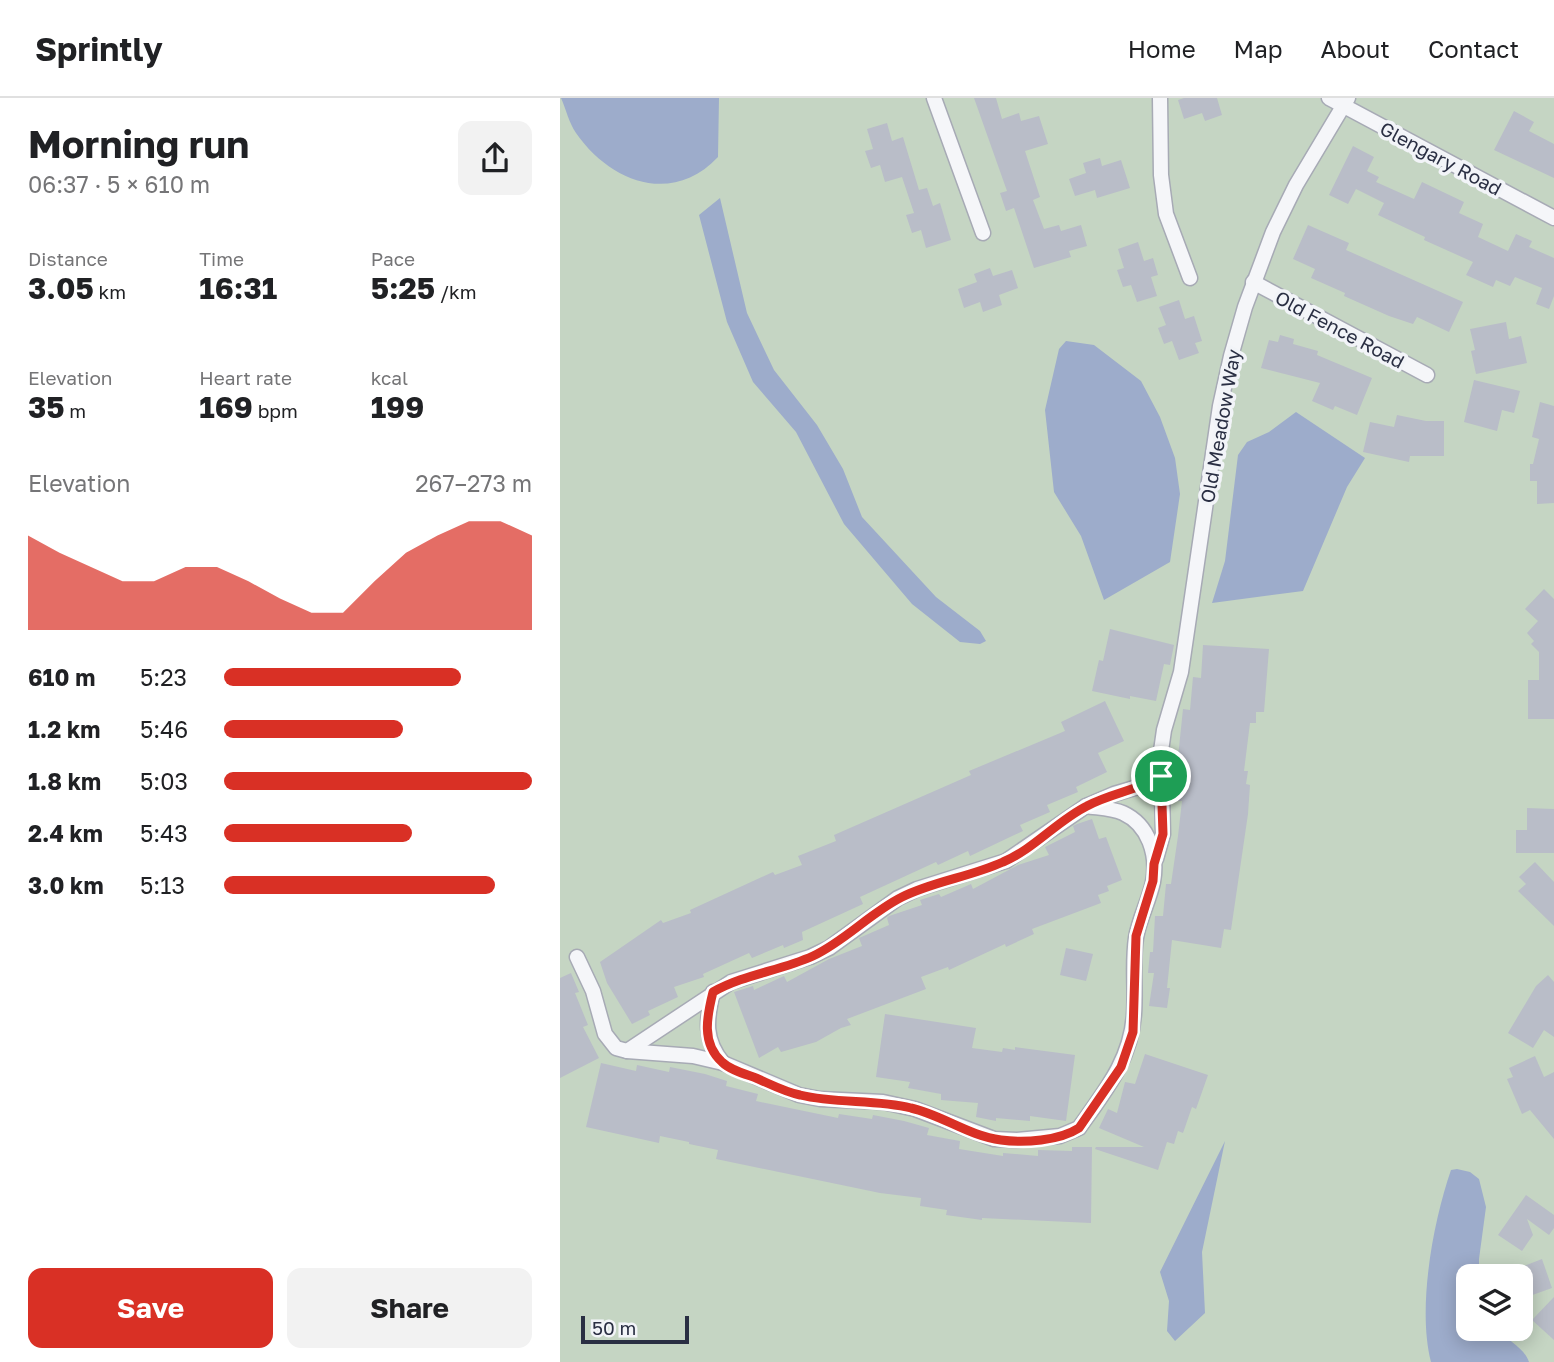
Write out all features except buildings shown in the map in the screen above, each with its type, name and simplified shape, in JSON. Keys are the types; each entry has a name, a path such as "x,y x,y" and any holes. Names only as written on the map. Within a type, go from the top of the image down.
{"street":[{"path":"934,98 983,233"},
{"path":"1160,98 1161,175 1166,214 1190,278"},
{"name":"Glengary Road","path":"1329,98 1345,102 1554,218"},
{"name":"Old Meadow Way","path":"1154,864 1163,834 1161,776 1164,730 1181,672 1220,406 1231,356 1253,282 1296,185 1345,102"},
{"name":"Old Fence Road","path":"1253,282 1427,375"},
{"path":"577,957 593,990 610,1043 627,1051 671,1024 713,992 741,978 819,953 898,898 917,889 1006,861 1086,806 1148,784 1161,776"},
{"name":"Old Meadow Way","path":"627,1051 693,1056 723,1063 799,1095 905,1106 994,1139 1017,1140 1070,1133 1079,1128 1116,1076 1127,1052 1135,1011 1133,957 1136,936 1153,881 1154,864 1152,846 1139,824 1122,813 1086,806"},
{"path":"713,992 706,1029 714,1053 723,1063"}],"green space":[{"path":"560,98 1554,98 1554,1362 560,1362"}],"water":[{"path":"561,98 719,98 718,157 700,172 681,181 662,184 642,182 606,164 590,150 576,133"},
{"path":"720,198 747,313 774,370 817,425 843,469 862,517 936,597 980,631 986,641 980,644 960,642 912,604 844,524 796,432 753,382 727,322 699,215"},
{"path":"1066,341 1094,345 1141,381 1160,417 1175,458 1180,494 1170,562 1104,600 1081,536 1054,492 1045,410 1059,349"},
{"path":"1296,412 1365,458 1347,487 1303,591 1212,603 1225,561 1238,455 1247,442 1269,432"},
{"path":"1225,1141 1202,1252 1205,1313 1175,1341 1167,1331 1169,1301 1160,1272"},
{"path":"1451,1170 1470,1172 1479,1179 1486,1207 1479,1264 1456,1264 1456,1341 1511,1341 1529,1362 1431,1362 1427,1340 1426,1291 1438,1214"}],"route":[{"path":"1161,776 1163,834 1154,864 1153,881 1136,936 1133,957 1133,1032 1116,1076 1079,1128 1060,1136 994,1139 895,1104 799,1095 734,1069 723,1063 714,1053 706,1029 713,992 741,978 810,957 829,948 898,898 917,889 1006,861 1086,806 1148,784 1161,776"}]}
